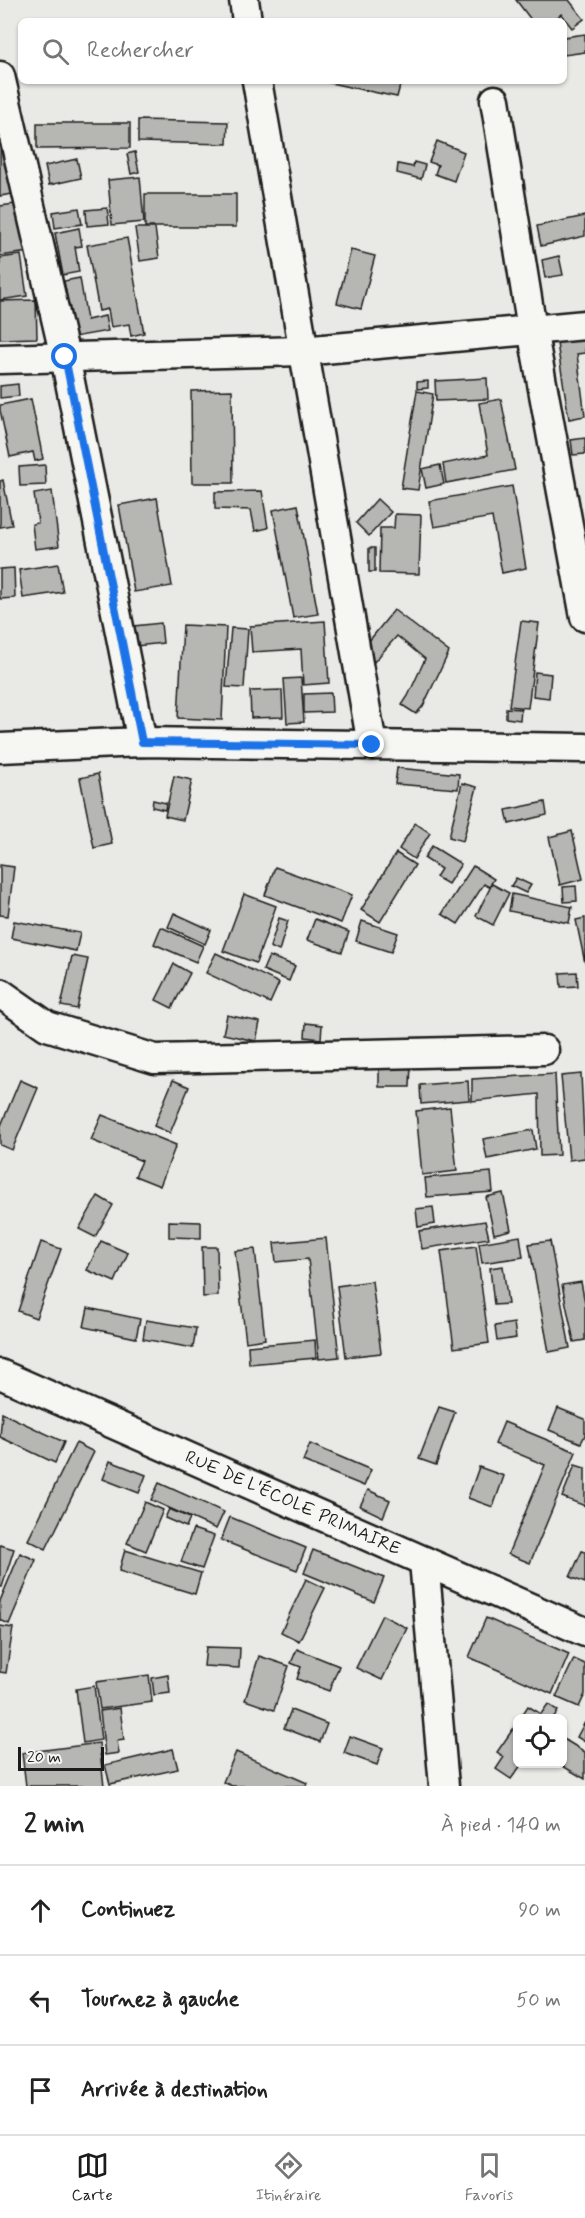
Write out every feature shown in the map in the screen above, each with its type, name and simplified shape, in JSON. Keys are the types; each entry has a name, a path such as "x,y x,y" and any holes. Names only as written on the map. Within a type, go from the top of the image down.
{"street":[{"path":"244,0 247,18"},
{"path":"0,76 65,357 142,742"},
{"path":"258,84 372,745"},
{"path":"495,100 532,328 585,617"},
{"path":"0,359 302,351 532,328 585,325"},
{"path":"0,748 142,742 585,748"},
{"path":"0,993 47,1026 155,1059 544,1050"},
{"name":"RUE DE L'ÉCOLE PRIMAIRE","path":"1,1375 585,1632"},
{"path":"424,1561 444,1786"}],"building":[{"path":"516,0 569,0 584,19 572,28 567,18 561,14 556,18 530,18"},
{"path":"585,34 585,52 567,55 567,37"},
{"path":"335,84 400,84 397,97"},
{"path":"138,120 228,122 227,144 138,142"},
{"path":"37,123 130,123 130,148 37,149"},
{"path":"0,126 19,193 0,196"},
{"path":"437,141 464,152 454,181 435,174 438,165 429,162"},
{"path":"135,152 139,172 131,174 127,154"},
{"path":"77,159 81,178 49,185 45,166"},
{"path":"414,162 425,165 421,179 397,173 398,164 413,167"},
{"path":"140,177 144,222 112,225 108,180"},
{"path":"145,194 236,194 236,227 145,227"},
{"path":"23,203 29,252 0,256 0,206"},
{"path":"79,208 82,224 55,228 53,212"},
{"path":"107,208 109,224 87,226 86,210"},
{"path":"585,216 585,236 541,246 537,226"},
{"path":"79,228 82,246 75,247 79,272 63,275 55,233"},
{"path":"135,228 155,228 159,258 140,261"},
{"path":"127,238 144,333 131,336 129,324 111,327 108,309 99,311 87,245"},
{"path":"351,250 375,256 361,309 337,303"},
{"path":"21,255 27,296 0,300 0,258"},
{"path":"559,256 563,275 545,278 542,260"},
{"path":"80,278 87,320 105,316 108,331 74,337 64,281"},
{"path":"36,300 37,338 0,339 0,301"},
{"path":"585,332 585,353 577,354 585,416 569,419 556,337"},
{"path":"487,378 488,399 436,401 435,381"},
{"path":"428,381 428,388 417,389 417,382"},
{"path":"18,384 19,396 0,398 0,386"},
{"path":"232,390 233,483 192,483 191,391"},
{"path":"417,391 433,394 418,490 401,488"},
{"path":"31,399 43,459 35,461 33,452 10,457 0,410 0,405"},
{"path":"501,399 515,470 446,483 443,464 488,455 479,403"},
{"path":"585,438 585,454 573,455 571,440"},
{"path":"45,465 46,485 20,486 19,467"},
{"path":"440,465 444,484 426,488 422,469"},
{"path":"3,480 12,525 0,527 0,481"},
{"path":"512,486 526,568 502,573 492,517 434,527 429,501"},
{"path":"52,491 59,546 35,549 32,524 38,523 34,494"},
{"path":"262,491 268,528 255,531 251,510 215,509 215,492"},
{"path":"157,498 172,586 134,592 119,505"},
{"path":"377,499 391,512 369,536 356,523"},
{"path":"298,505 318,614 293,618 273,510"},
{"path":"395,514 421,515 419,574 379,573 380,528 394,528"},
{"path":"369,548 375,548 375,572 369,572"},
{"path":"58,564 63,592 23,598 19,570"},
{"path":"14,568 15,598 0,599 0,569"},
{"path":"394,610 449,652 423,706 416,714 402,705 425,659 397,636 374,662 361,651"},
{"path":"325,621 329,683 303,685 301,649 252,652 250,626"},
{"path":"521,621 539,623 528,708 509,706"},
{"path":"161,623 163,643 136,646 134,626"},
{"path":"183,625 226,627 222,720 178,718"},
{"path":"231,628 248,629 244,688 226,687"},
{"path":"535,672 551,674 549,698 533,696"},
{"path":"301,678 304,722 287,723 284,679"},
{"path":"282,690 283,717 251,718 250,691"},
{"path":"331,693 332,712 304,713 304,694"},
{"path":"506,708 521,709 520,720 506,718"},
{"path":"397,768 459,774 458,789 395,784"},
{"path":"98,774 112,844 94,848 80,778"},
{"path":"174,776 192,780 183,820 165,816"},
{"path":"462,783 477,787 463,841 449,837"},
{"path":"153,800 166,803 165,810 152,807"},
{"path":"545,802 547,815 509,824 506,810"},
{"path":"415,823 430,833 414,859 399,849"},
{"path":"572,831 583,879 560,885 549,837"},
{"path":"432,846 461,864 448,884 436,877 441,869 424,858"},
{"path":"396,853 415,865 380,922 361,910"},
{"path":"0,865 14,867 8,916 0,915"},
{"path":"473,866 494,879 489,887 484,884 458,924 442,914"},
{"path":"275,867 352,895 341,923 265,895"},
{"path":"516,878 531,885 526,893 511,886"},
{"path":"492,884 509,893 493,925 476,916"},
{"path":"576,886 577,901 564,902 563,887"},
{"path":"244,894 276,906 256,963 223,951"},
{"path":"512,894 572,907 569,923 509,911"},
{"path":"174,913 211,930 205,944 168,927"},
{"path":"279,918 288,921 279,951 270,947"},
{"path":"585,918 585,963 576,920"},
{"path":"315,919 349,932 342,952 307,940"},
{"path":"14,921 80,933 76,951 11,938"},
{"path":"362,921 398,933 391,952 356,941"},
{"path":"161,927 203,946 196,962 154,944"},
{"path":"216,953 279,983 270,1003 206,973"},
{"path":"72,956 88,959 77,1009 61,1006"},
{"path":"269,956 295,966 289,981 263,970"},
{"path":"174,964 190,973 172,1008 156,1000"},
{"path":"577,972 578,986 561,987 560,973"},
{"path":"227,1015 260,1022 256,1041 223,1034"},
{"path":"306,1023 322,1025 321,1039 305,1037"},
{"path":"379,1063 411,1063 410,1087 379,1087"},
{"path":"555,1074 559,1155 540,1156 539,1094 472,1101 472,1079"},
{"path":"581,1074 585,1158 569,1160 561,1076"},
{"path":"20,1080 38,1088 12,1150 0,1145 0,1128"},
{"path":"173,1080 189,1087 170,1133 154,1126"},
{"path":"468,1081 469,1100 421,1104 420,1085"},
{"path":"450,1107 457,1171 422,1175 416,1111"},
{"path":"102,1115 176,1145 160,1186 135,1176 142,1161 91,1140"},
{"path":"533,1130 536,1149 487,1159 483,1139"},
{"path":"491,1172 493,1192 427,1197 425,1178"},
{"path":"503,1193 511,1230 494,1234 486,1197"},
{"path":"98,1196 113,1205 95,1237 79,1229"},
{"path":"433,1207 435,1224 418,1227 416,1209"},
{"path":"169,1221 201,1222 201,1238 169,1237"},
{"path":"485,1221 489,1238 422,1249 419,1231"},
{"path":"520,1236 523,1257 482,1263 479,1243"},
{"path":"326,1238 339,1357 319,1359 308,1259 276,1262 274,1243"},
{"path":"101,1241 128,1253 115,1282 87,1270"},
{"path":"550,1241 570,1348 549,1352 529,1244"},
{"path":"41,1242 61,1249 36,1318 18,1311"},
{"path":"476,1246 489,1343 454,1348 441,1251"},
{"path":"202,1247 217,1247 218,1296 203,1297"},
{"path":"255,1249 265,1339 246,1342 235,1251"},
{"path":"503,1266 508,1304 494,1305 490,1268"},
{"path":"372,1281 381,1353 346,1357 337,1286"},
{"path":"581,1282 585,1303 585,1340 574,1342 562,1285"},
{"path":"88,1308 140,1319 136,1338 84,1327"},
{"path":"146,1320 196,1328 193,1348 143,1339"},
{"path":"514,1323 516,1338 497,1341 495,1326"},
{"path":"315,1340 316,1358 249,1364 248,1346"},
{"path":"439,1407 455,1412 436,1465 419,1459"},
{"path":"558,1408 585,1419 585,1435 581,1443 549,1430"},
{"path":"2,1413 64,1442 55,1463 0,1437"},
{"path":"504,1422 576,1452 530,1563 508,1554 545,1465 495,1444"},
{"path":"76,1443 94,1452 46,1549 28,1540"},
{"path":"310,1444 371,1470 364,1486 303,1461"},
{"path":"110,1461 146,1475 139,1493 103,1479"},
{"path":"575,1465 585,1468 585,1506 562,1497"},
{"path":"479,1467 504,1476 493,1507 468,1498"},
{"path":"159,1483 224,1512 216,1529 151,1500"},
{"path":"368,1490 390,1500 383,1517 360,1506"},
{"path":"145,1502 163,1510 146,1551 127,1543"},
{"path":"169,1509 190,1518 186,1527 165,1518"},
{"path":"230,1517 306,1548 297,1570 221,1540"},
{"path":"193,1529 214,1536 202,1569 181,1562"},
{"path":"0,1545 14,1549 2,1587 0,1587"},
{"path":"125,1550 201,1573 195,1594 119,1571"},
{"path":"313,1550 384,1578 374,1602 304,1573"},
{"path":"582,1551 585,1552 585,1583 570,1577"},
{"path":"20,1553 36,1560 9,1624 0,1620 0,1601"},
{"path":"306,1579 325,1588 299,1641 281,1632"},
{"path":"382,1615 407,1628 382,1680 356,1668"},
{"path":"486,1618 569,1654 552,1694 469,1657"},
{"path":"0,1626 13,1628 6,1673 0,1672"},
{"path":"206,1647 240,1648 239,1668 204,1666"},
{"path":"297,1649 339,1666 329,1691 297,1679 301,1667 291,1663"},
{"path":"259,1656 289,1666 274,1710 245,1700"},
{"path":"574,1659 585,1664 585,1694 579,1707 556,1697"},
{"path":"149,1675 152,1702 100,1709 96,1682"},
{"path":"168,1675 170,1693 154,1695 152,1678"},
{"path":"94,1686 101,1740 83,1743 76,1689"},
{"path":"548,1704 558,1711 556,1714 541,1714"},
{"path":"528,1706 541,1714 523,1714"},
{"path":"120,1708 124,1740 117,1741 119,1753 105,1755 100,1711"},
{"path":"291,1710 327,1724 320,1742 284,1728"},
{"path":"585,1722 585,1742 577,1737"},
{"path":"513,1729 513,1768 519,1768 511,1779 496,1769 504,1757 497,1752"},
{"path":"350,1736 383,1748 377,1765 344,1753"},
{"path":"567,1741 585,1752 585,1779 566,1768"},
{"path":"99,1743 104,1786 26,1786 22,1753"},
{"path":"173,1749 178,1769 110,1784 105,1765"},
{"path":"236,1752 307,1783 306,1786 232,1786 223,1782"}],"route":[{"path":"65,357 142,742 372,745"}]}
